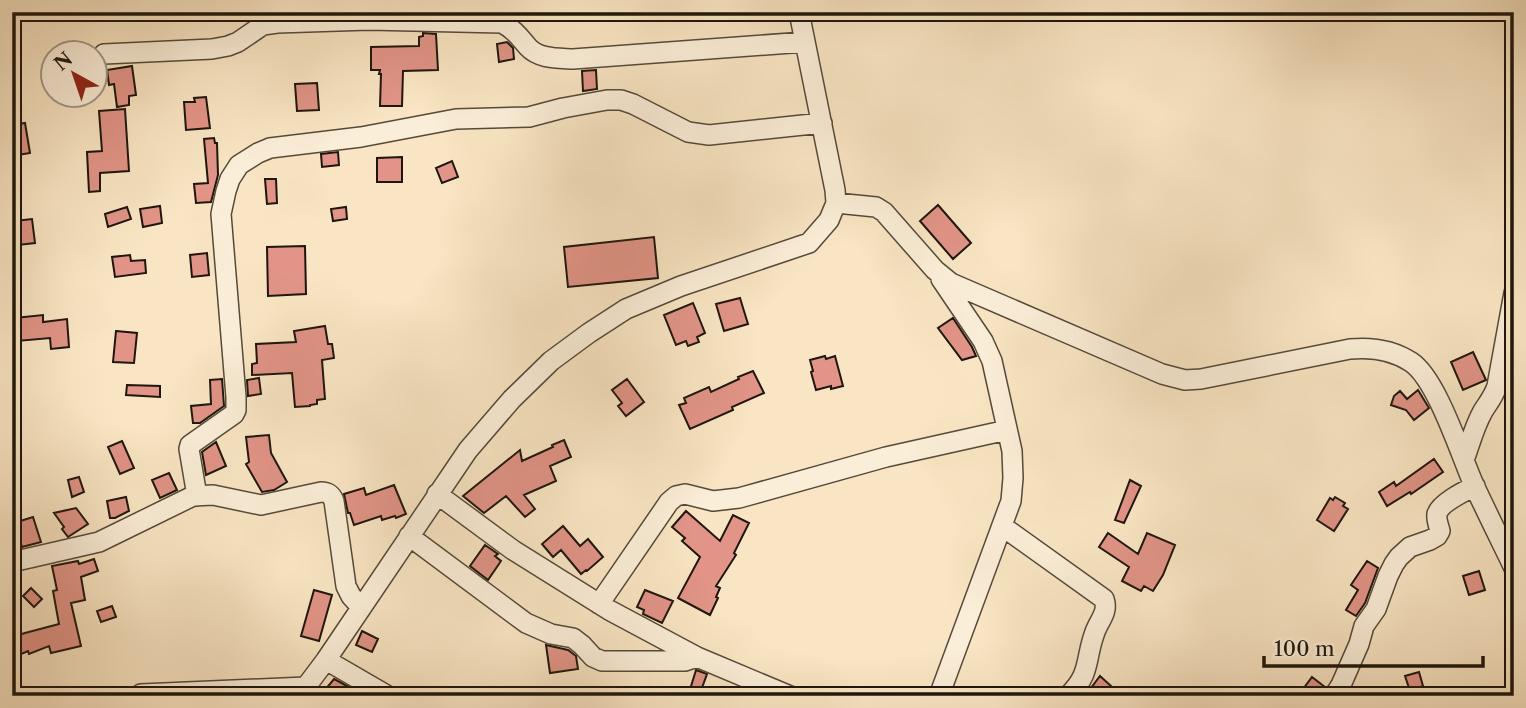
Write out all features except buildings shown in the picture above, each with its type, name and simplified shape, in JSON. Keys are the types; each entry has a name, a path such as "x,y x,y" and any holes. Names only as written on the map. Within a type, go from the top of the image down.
{"street":[{"path":"141,694 302,691 326,660 468,450 512,399 551,361 626,309 681,286 809,243 829,220 836,203 799,12"},
{"path":"108,54 212,49 238,42 263,25 391,16 484,18 510,27 529,49 549,57 573,59 805,41"},
{"path":"197,496 190,446 236,410 221,214 230,179 245,159 270,148 361,137 456,119 529,117 607,100 621,100 633,104 688,132 709,135 822,124"},
{"path":"836,203 876,207 884,212 935,270 983,341 992,360 1012,451 1011,501 939,696"},
{"path":"935,270 951,283 994,302 1162,374 1185,380 1369,347 1390,352 1413,363 1426,377 1444,410 1475,486 1514,568"},
{"path":"1464,460 1475,426 1497,386 1510,332 1514,293"},
{"path":"599,604 669,502 676,496 685,494 713,501 738,498 898,454 1007,430"},
{"path":"1334,696 1341,685 1364,626 1376,609 1394,564 1410,547 1439,534 1438,511 1455,496 1475,486"},
{"path":"12,562 99,542 182,500 197,496 213,495 261,505 326,492 334,501 346,586 361,607"},
{"path":"437,494 513,550 599,604 697,657 790,696"},
{"path":"1002,526 1104,598 1107,606 1093,635 1087,670 1068,696"},
{"path":"409,536 526,623 551,634 573,638 597,660 685,661 697,657"},
{"path":"326,660 388,696"}]}
